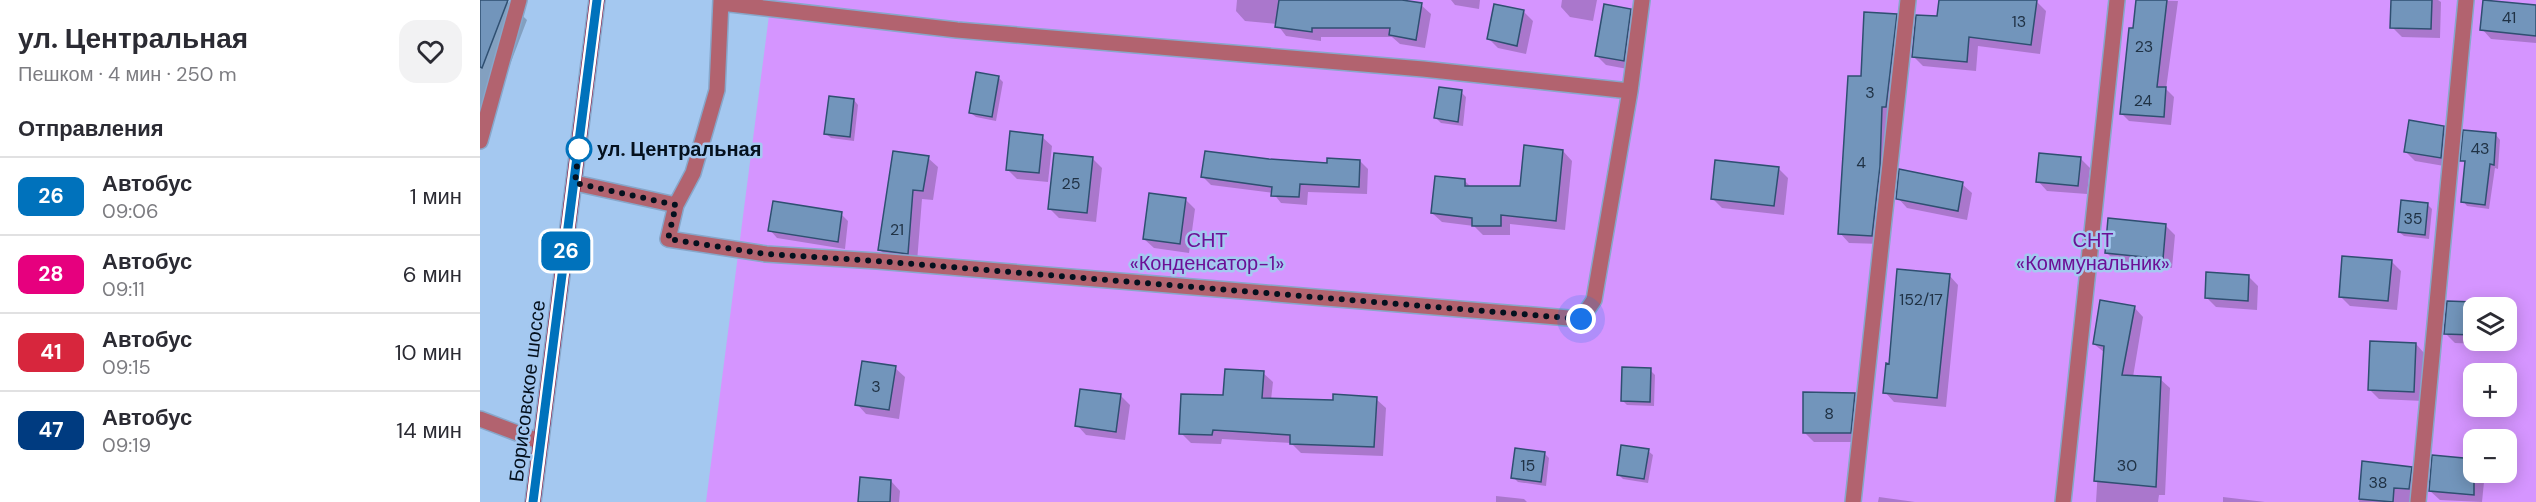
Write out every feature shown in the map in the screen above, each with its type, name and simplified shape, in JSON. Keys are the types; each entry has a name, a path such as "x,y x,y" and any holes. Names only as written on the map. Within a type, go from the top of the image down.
{"main road":[{"name":"Борисовское шоссе","path":"533,502 597,0"}],"street":[{"path":"480,141 519,0"},
{"path":"1630,91 1423,69 957,30 721,1 717,90 693,172 676,205 668,239 766,254 877,261 1581,319 1594,300 1630,91 1642,0"},
{"path":"1853,502 1908,0"},
{"path":"2064,502 2117,0"},
{"path":"2418,502 2466,0"},
{"path":"575,183 676,205"},
{"path":"480,419 541,442"}],"green space":[{"path":"771,0 2536,0 2536,502 706,502"}],"building":[{"path":"480,0 508,0 482,68 480,67"},
{"path":"1279,0 1402,0 1422,3 1416,40 1389,35 1390,28 1312,28 1312,32 1275,27"},
{"path":"1939,0 2037,0 2031,45 1969,37 1967,62 1912,57 1916,15 1937,16"},
{"path":"2136,0 2167,0 2157,87 2166,87 2164,117 2120,114 2129,28 2133,28"},
{"path":"2391,0 2432,0 2431,29 2390,28"},
{"path":"2483,0 2536,5 2536,36 2480,30"},
{"path":"1494,4 1524,10 1517,46 1487,39"},
{"path":"1604,4 1631,9 1624,61 1595,56"},
{"path":"1864,12 1897,14 1886,107 1882,107 1880,166 1872,236 1838,234 1848,76 1861,76"},
{"path":"976,72 999,76 992,117 969,113"},
{"path":"1439,87 1462,90 1458,122 1434,118"},
{"path":"829,96 854,99 850,137 824,134"},
{"path":"2409,120 2444,126 2441,158 2404,152"},
{"path":"2463,130 2496,133 2494,165 2490,164 2485,205 2461,202 2465,161 2460,161"},
{"path":"1010,131 1043,135 1039,173 1006,170"},
{"path":"1524,145 1563,150 1556,221 1501,215 1501,226 1472,226 1472,218 1431,213 1435,176 1465,179 1465,186 1520,186"},
{"path":"893,151 929,156 923,191 913,190 908,254 878,250"},
{"path":"1205,151 1327,163 1327,158 1360,160 1359,187 1300,184 1299,197 1271,196 1272,187 1201,177"},
{"path":"1054,153 1093,157 1087,213 1048,209"},
{"path":"2039,153 2081,157 2078,186 2036,182"},
{"path":"1715,160 1779,167 1774,206 1711,199"},
{"path":"1899,169 1963,182 1958,211 1896,199"},
{"path":"1149,193 1186,198 1180,244 1143,239"},
{"path":"2401,200 2428,203 2425,235 2398,232"},
{"path":"773,201 842,212 838,242 768,231"},
{"path":"2108,218 2166,224 2163,259 2105,253"},
{"path":"2342,256 2392,260 2388,301 2339,297"},
{"path":"1897,269 1950,274 1937,398 1883,393 1886,363 1889,364"},
{"path":"2206,272 2249,275 2248,301 2205,298"},
{"path":"2100,300 2135,306 2122,375 2161,377 2156,487 2094,481 2104,346 2093,344"},
{"path":"2447,301 2463,302 2463,335 2444,334"},
{"path":"2370,341 2416,343 2414,392 2368,390"},
{"path":"862,361 896,366 889,410 855,405"},
{"path":"1622,367 1651,368 1650,402 1621,401"},
{"path":"1225,369 1264,371 1262,398 1333,400 1333,394 1377,397 1374,447 1290,444 1290,435 1213,430 1212,435 1179,434 1181,394 1223,395"},
{"path":"1080,389 1121,394 1116,432 1075,426"},
{"path":"1803,392 1855,393 1851,433 1803,433"},
{"path":"1621,445 1649,449 1644,479 1617,475"},
{"path":"1515,448 1545,452 1541,482 1511,478"},
{"path":"2432,455 2463,458 2463,483 2474,483 2474,495 2429,491"},
{"path":"2362,461 2412,467 2409,489 2394,488 2393,502 2359,499"},
{"path":"860,477 891,480 890,502 858,502"}],"bus line":[{"name":"26","path":"533,502 597,0"}],"place":[{"name":"ул. Центральная","path":"579,149"}],"route":[{"path":"579,149 579,147 575,183 676,205 668,239 766,254 877,261 1581,319"}],"park label":[{"name":"СНТ «Конденсатор-1»","path":"1207,252"},
{"name":"СНТ «Коммунальник»","path":"2093,252"}]}
